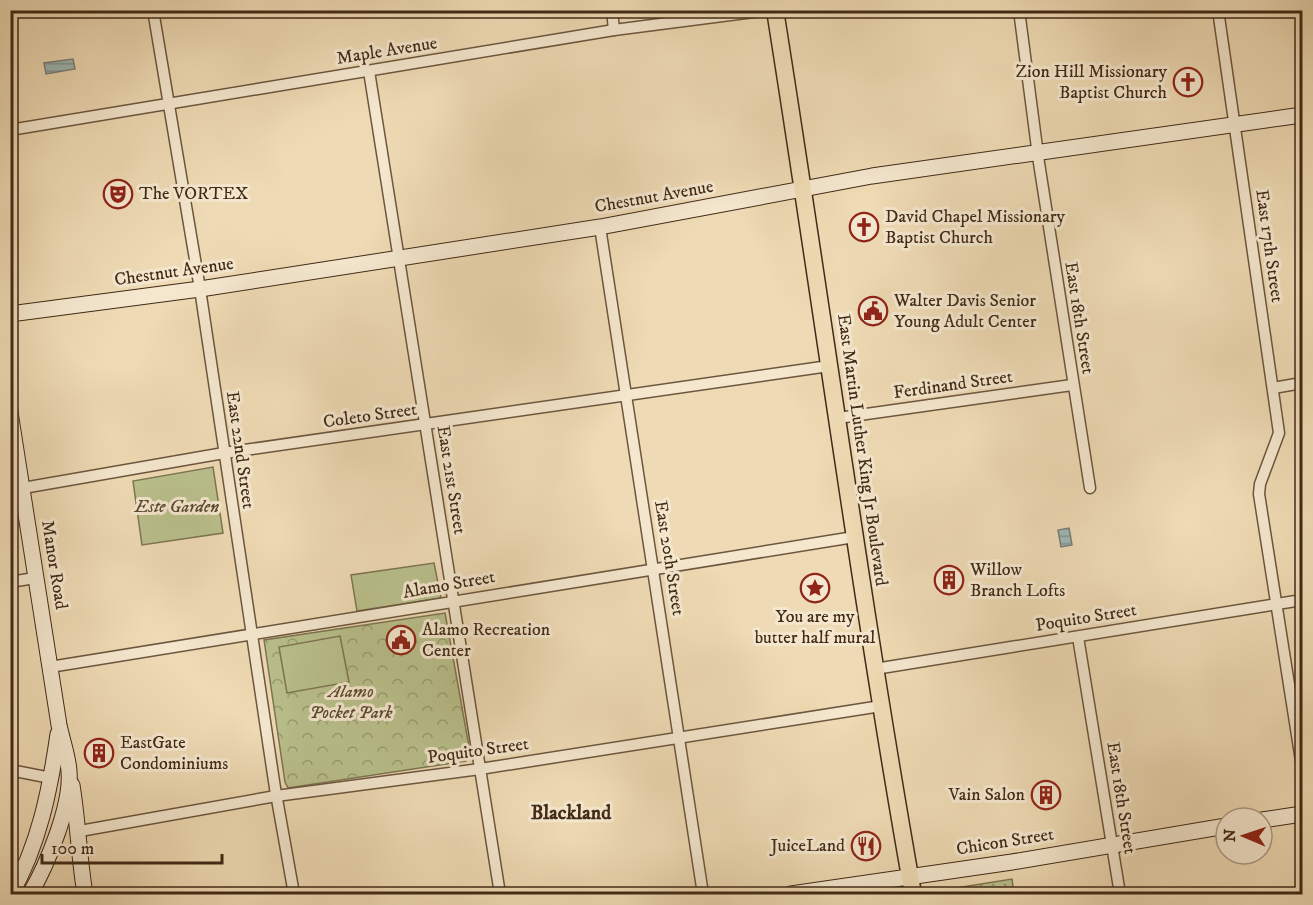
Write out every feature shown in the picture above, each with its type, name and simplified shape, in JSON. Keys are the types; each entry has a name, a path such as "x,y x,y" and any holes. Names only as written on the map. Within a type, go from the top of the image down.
{"main road":[{"name":"East Martin Luther King Jr Boulevard","path":"775,10 804,189 854,537 913,894"},
{"name":"Chestnut Avenue","path":"10,314 200,289 600,227 816,185 1302,114"},
{"name":"Manor Road","path":"10,412 59,725"},
{"path":"59,725 80,831 79,856 85,894"},
{"path":"11,894 33,849 51,778 59,725"},
{"path":"30,894 49,857 58,828 69,773"},
{"path":"1274,818 1302,814"},
{"name":"Chicon Street","path":"790,894 1214,828"}],"street":[{"name":"East 22nd Street","path":"153,10 200,289 251,636 294,894"},
{"path":"612,10 614,30"},
{"name":"Maple Avenue","path":"10,130 614,30 770,10"},
{"name":"East 18th Street","path":"1019,10 1037,151 1090,488"},
{"name":"East 17th Street","path":"1218,10 1279,433 1260,484 1259,494 1302,767"},
{"name":"East 21st Street","path":"369,70 500,894"},
{"name":"East 20th Street","path":"600,227 628,396 703,894"},
{"name":"Coleto Street","path":"23,488 224,453 829,366"},
{"path":"1273,388 1302,384"},
{"name":"Ferdinand Street","path":"838,418 1072,385"},
{"name":"Alamo Street","path":"50,666 432,607 454,600 854,537"},
{"path":"10,582 35,578"},
{"name":"Poquito Street","path":"875,669 1302,600"},
{"name":"East 18th Street","path":"1078,637 1120,894"},
{"name":"Poquito Street","path":"80,831 276,796 480,768 881,706"},
{"path":"10,770 51,778"}],"green space":[{"name":"Este Garden","path":"213,467 223,533 142,545 133,481"},
{"path":"434,563 441,598 357,611 351,575"},
{"name":"Alamo Pocket Park","path":"445,613 470,752 466,761 288,788 285,782 264,640"},
{"path":"340,636 349,682 287,693 279,647"},
{"path":"1012,879 1014,894 931,894 931,892"}],"water":[{"path":"73,59 75,69 46,74 44,63"},
{"path":"1069,528 1072,545 1061,547 1058,530"}],"place":[{"name":"Zion Hill Missionary Baptist Church","path":"1188,82"},
{"name":"The VORTEX","path":"118,194"},
{"name":"David Chapel Missionary Baptist Church","path":"864,227"},
{"name":"Walter Davis Senior Young Adult Center","path":"873,311"},
{"name":"Willow Branch Lofts","path":"949,580"},
{"name":"You are my butter half mural","path":"815,588"},
{"name":"Alamo Recreation Center","path":"401,640"},
{"name":"EastGate Condominiums","path":"99,753"},
{"name":"Vain Salon","path":"1046,795"},
{"name":"JuiceLand","path":"866,846"}],"district":[{"name":"Blackland","path":"571,813"}]}
